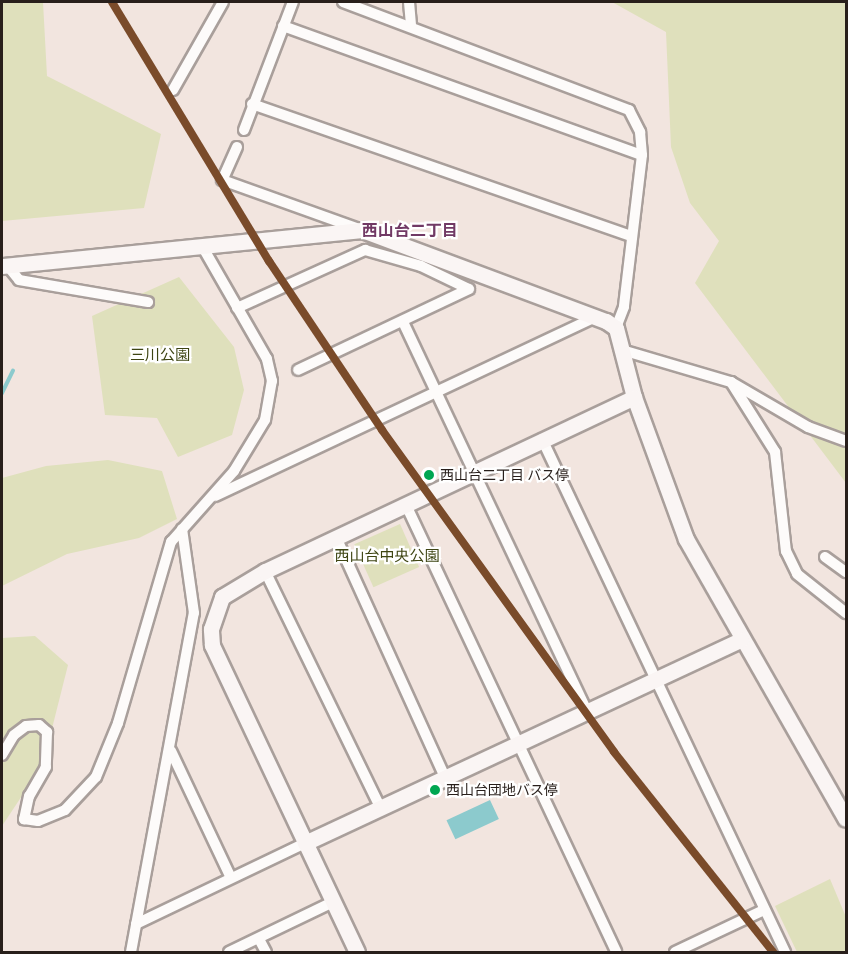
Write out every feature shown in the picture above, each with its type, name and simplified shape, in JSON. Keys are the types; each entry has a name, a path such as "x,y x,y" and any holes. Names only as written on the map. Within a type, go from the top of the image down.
{"street":[{"path":"173,90 223,2"},
{"path":"244,130 252,104 293,2"},
{"path":"343,2 629,110 640,132 642,155 624,307 616,328 634,397 686,539 741,640 846,819"},
{"path":"409,2 411,27"},
{"path":"283,26 642,155"},
{"path":"252,104 632,236"},
{"path":"237,147 222,180 598,316 616,328"},
{"path":"4,266 362,230"},
{"path":"2,755 14,735 26,726 39,725 47,732 46,767 29,796 24,819 38,821 65,810 96,777 118,723 171,542 249,449 271,402 267,359 202,246"},
{"path":"237,308 364,250 421,266 469,289 298,370"},
{"path":"4,266 19,280 148,302"},
{"path":"209,499 598,316"},
{"path":"403,322 586,710"},
{"path":"622,350 731,382 808,427 846,441"},
{"path":"731,382 774,452 786,551 797,574 846,613"},
{"path":"357,952 212,645 213,618 228,590 474,471 634,397"},
{"path":"542,439 657,677 785,952"},
{"path":"406,505 515,743 616,952"},
{"path":"131,952 149,837 171,751 194,613 182,529"},
{"path":"336,537 444,775"},
{"path":"825,557 846,572"},
{"path":"265,571 379,805"},
{"path":"194,613 213,618"},
{"path":"136,924 379,805 741,640"},
{"path":"171,751 231,878"},
{"path":"229,952 333,902"},
{"path":"675,952 698,948 764,910"},
{"path":"259,939 266,952"}],"green space":[{"path":"2,2 43,2 47,76 161,134 144,208 2,221"},
{"path":"612,2 846,2 846,483 695,283 719,241 690,203 671,147 666,32"},
{"name":"三川公園","path":"179,277 234,347 244,390 232,435 178,457 157,418 105,415 92,316"},
{"path":"108,460 162,471 177,519 139,538 67,554 2,586 2,478 46,466"},
{"name":"西山台中央公園","path":"400,524 419,567 373,587 354,544"},
{"path":"35,636 68,665 43,764 2,826 2,638"},
{"path":"830,879 846,917 846,952 797,952 775,906"}],"water":[{"path":"490,800 499,819 455,839 446,820"}],"waterway":[{"path":"2,393 13,370"}],"transit line":[{"path":"112,2 269,261 382,430 614,752 773,952"}],"place":[{"name":"西山台二丁目 バス停","path":"429,475"},
{"name":"西山台団地バス停","path":"435,790"}],"district":[{"name":"西山台二丁目","path":"410,230"}]}
